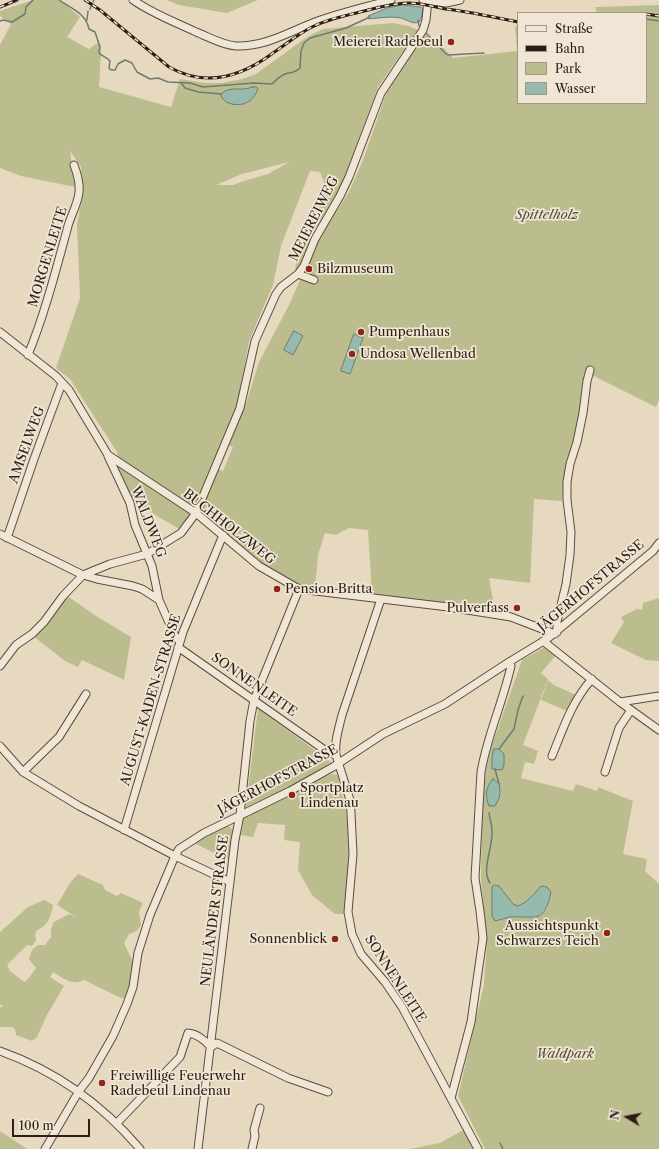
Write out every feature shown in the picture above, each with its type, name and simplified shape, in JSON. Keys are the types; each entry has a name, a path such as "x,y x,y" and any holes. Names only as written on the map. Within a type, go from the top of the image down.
{"street":[{"path":"133,0 156,14 223,43 238,46 251,45 270,40 283,36 314,22 391,0"},
{"path":"423,0 446,3 460,0"},
{"name":"MEIEREIWEG","path":"83,574 110,564 147,554 181,533 196,513 240,408 255,341 276,294 280,287 298,274 304,266 315,239 340,196 349,177 381,92 423,30 426,20 428,0"},
{"name":"MORGENLEITE","path":"28,355 39,329 68,225 77,201 79,190 78,178 74,165"},
{"path":"298,274 314,280"},
{"name":"BUCHHOLZWEG","path":"0,332 62,382 69,390 108,455 196,513 259,566 299,590 381,599 511,617 556,633"},
{"path":"556,633 570,555 571,532 567,500 567,482 583,413 590,370"},
{"name":"AMSELWEG","path":"7,538 62,382"},
{"name":"WALDWEG","path":"108,455 130,503 135,525 152,566 159,600"},
{"path":"0,534 83,574 97,579 142,589 159,600"},
{"name":"AUGUST-KADEN-STRASSE","path":"124,830 179,644 223,535"},
{"name":"JÄGERHOFSTRASSE","path":"45,1149 113,1036 133,987 138,953 150,915 174,856 179,849 204,834 290,791 333,767 337,759 383,734 445,704 556,633 653,551 659,544"},
{"path":"0,666 16,644 32,634 44,622 63,596 83,574"},
{"name":"NEULÄNDER STRASSE","path":"198,1149 235,840 240,815 254,700 299,590"},
{"path":"337,759 337,739 342,715 381,599"},
{"name":"SONNENLEITE","path":"159,600 179,644 337,759 350,800 353,854 348,912 352,934 361,954 402,1007 478,1149"},
{"path":"543,641 620,702 659,730"},
{"path":"451,1098 471,1022 483,938 475,878 481,772 484,756 506,688 511,666 509,662"},
{"path":"552,756 575,701 592,679"},
{"path":"23,772 59,737 86,694"},
{"path":"620,702 659,696"},
{"path":"605,772 619,728 631,710"},
{"path":"0,746 23,772 79,806 174,856 230,882"},
{"path":"118,1123 180,1057 188,1034 192,1034 204,1040 211,1047 217,1043 288,1078 328,1092"},
{"path":"0,1051 28,1062 79,1091 118,1123 140,1149"},
{"path":"252,1149 256,1136 254,1130 260,1108"}],"green space":[{"path":"33,0 60,0 80,17 67,37 89,49 99,42 101,53 99,87 171,107 180,79 205,83 222,83 242,79 256,74 307,37 323,29 393,23 409,26 418,30 378,87 341,187 312,234 299,270 295,268 307,224 325,185 320,172 310,171 281,246 273,285 249,341 236,407 195,504 181,530 122,496 117,452 70,379 56,368 80,298 77,225 83,190 81,167 70,151 75,187 21,176 0,168 0,45 11,24 0,16 0,11","holes":["289,162 268,174 233,185 216,185 242,174"]},
{"path":"166,0 258,0 227,13 179,5"},
{"name":"Spittelholz","path":"659,5 659,400 656,407 594,376 590,378 580,447 572,469 565,469 562,501 534,499 530,583 489,578 495,612 372,595 368,530 349,528 336,535 325,533 318,555 315,587 299,585 262,566 200,511 218,469 223,471 233,447 228,445 247,401 259,362 290,303 317,241 349,192 363,160 386,94 424,34 439,43 453,58 517,51 517,104 647,104 647,12 597,12 595,7","holes":["354,335 363,338 350,374 341,370"]},
{"path":"515,26 517,27 517,51"},
{"path":"66,595 96,616 131,637 124,680 82,660 78,667 65,661 33,636"},
{"path":"659,598 659,661 646,660 611,643 624,622 621,617 637,609 642,610 643,603"},
{"name":"Waldpark","path":"545,647 556,655 541,673 548,679 523,745 538,751 534,764 525,762 521,778 573,791 576,784 597,791 598,787 633,801 623,854 647,859 645,871 659,884 659,1149 485,1149 458,1096 484,985 487,941 481,881 482,810 486,769 492,745 522,660","holes":["541,886 548,906 541,915 533,918 509,917 495,921 503,889 505,895 518,906 528,900"]},
{"path":"548,680 554,685 576,695 567,711 541,700"},
{"path":"258,708 331,762 301,782 246,807"},
{"path":"331,774 338,775 349,827 348,872 344,914 335,914 312,895 298,870 300,842 284,840 285,825 258,823 253,837 241,835 244,817 286,798"},
{"path":"227,825 233,830 229,860 194,843"},
{"path":"78,874 103,885 105,890 117,896 121,893 143,903 139,912 141,925 137,931 129,934 124,943 134,964 127,997 121,998 84,980 79,982 68,981 53,972 50,977 64,986 47,1015 37,1037 32,1041 16,1035 15,1029 12,1027 0,1027 0,1008 3,1005 0,1005 0,932 28,907 44,900 53,905 48,920 44,926 37,930 35,934 36,941 32,946 27,945 7,965 10,971 24,982 36,968 29,959 32,950 38,945 45,945 51,937 51,929 54,922 69,914 76,917 57,905 70,883"},
{"path":"465,1129 476,1149 410,1149 440,1143"},
{"path":"0,1131 27,1149 0,1149"}],"water":[{"path":"403,5 421,7 423,10 419,22 415,23 393,17 369,19 368,16 387,8"},
{"path":"256,87 258,89 255,95 245,104 236,105 228,103 222,98 221,94 225,91"},
{"path":"294,331 303,336 293,355 284,350"},
{"name":"Undosa Wellenbad","path":"354,334 363,338 350,374 341,371"},
{"path":"494,749 499,749 504,754 504,765 502,770 492,769"},
{"path":"493,779 499,784 500,795 495,806 489,806 486,792"},
{"path":"495,885 499,886 513,904 518,906 528,900 541,886 547,887 551,892 542,914 533,917 510,917 495,921 492,916 492,887"}],"waterway":[{"path":"0,21 3,20 12,22 25,14 26,7 33,0"},
{"path":"59,0 73,8 81,15 85,19 89,29 95,32 100,47 99,53 110,61 109,68 111,70 115,70 118,64 125,60 132,63 137,72 150,79 158,78 168,82 190,83 203,87 254,83 272,84 283,75 295,72 300,68 301,51 304,43 310,38 346,28 370,17"},
{"path":"87,20 88,11"},
{"path":"647,19 659,21"},
{"path":"418,20 419,26"},
{"path":"425,32 448,55 484,53"},
{"path":"181,83 185,88 198,92 221,94"},
{"path":"499,749 514,729 523,696"},
{"path":"495,769 499,784"},
{"path":"489,813 492,827 492,838 487,872 490,883"},
{"path":"500,1143 503,1149"}],"railway":[{"path":"0,7 17,0"},
{"path":"85,0 100,10 169,67 196,77 210,78 236,74 261,61 303,32 319,24 336,18 389,5 416,3 517,22"},
{"path":"647,14 659,16"}],"place":[{"name":"Meierei Radebeul","path":"451,42"},
{"name":"Bilzmuseum","path":"309,269"},
{"name":"Pumpenhaus","path":"361,332"},
{"name":"Undosa Wellenbad","path":"352,354"},
{"name":"Pension Britta","path":"277,589"},
{"name":"Pulverfass","path":"517,608"},
{"name":"Sportplatz Lindenau","path":"292,795"},
{"name":"Aussichtspunkt Schwarzes Teich","path":"607,933"},
{"name":"Sonnenblick","path":"335,939"},
{"name":"Freiwillige Feuerwehr Radebeul Lindenau","path":"102,1083"}]}
